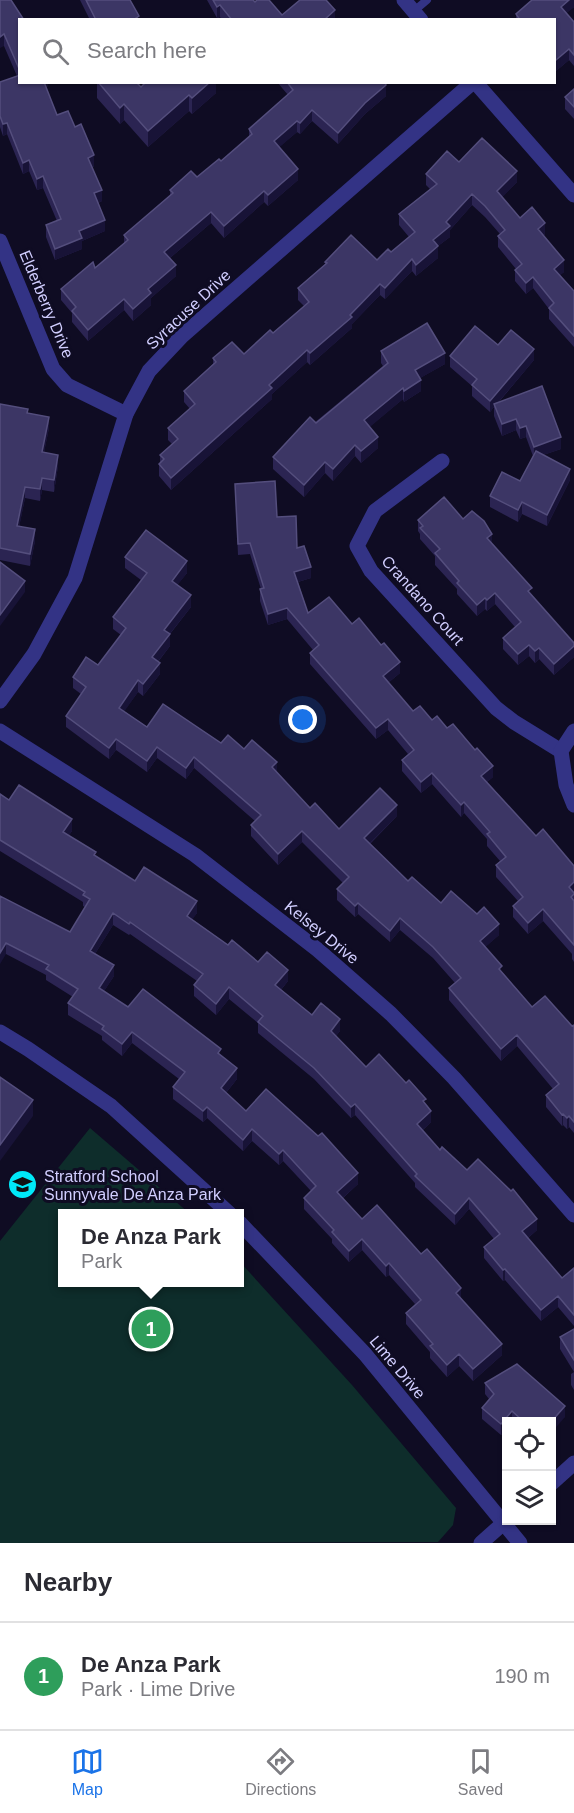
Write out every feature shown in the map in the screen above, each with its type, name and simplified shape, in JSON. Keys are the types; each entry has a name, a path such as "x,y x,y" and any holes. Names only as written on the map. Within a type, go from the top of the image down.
{"street":[{"name":"Syracuse Drive","path":"0,701 34,654 75,578 126,414 149,371 182,336 472,84"},
{"path":"476,84 574,195"},
{"name":"Elderberry Drive","path":"0,241 53,369 67,385 126,414"},
{"name":"Crandano Court","path":"442,461 375,511 357,546 371,572 496,708 561,751"},
{"name":"Kelsey Drive","path":"0,731 195,855 318,950 391,1014 454,1078 574,1215"},
{"path":"574,731 561,751 566,784 574,805"},
{"path":"0,1032 111,1106 224,1209"},
{"name":"Lime Drive","path":"244,1227 364,1354 502,1518"},
{"path":"556,1479 574,1463"},
{"path":"481,1543 502,1525"},
{"name":"Lime Drive","path":"507,1525 520,1543"}],"lane":[{"path":"413,10 427,0"}],"green space":[{"path":"90,1128 184,1209 58,1209 58,1287 244,1287 244,1266 352,1385 456,1508 453,1525 438,1542 0,1543 0,1241"}],"building":[{"path":"0,0 11,0 23,18 18,18 18,66 4,34 0,37"},
{"path":"86,0 130,0 139,16 136,18 95,18"},
{"path":"213,0 253,0 255,2 269,0 282,15 300,0 326,0 335,10 326,18 230,18 220,5 217,7"},
{"path":"532,0 569,0 561,7 574,22 574,55 569,49 556,60 556,18 519,18 516,14"},
{"path":"18,76 18,84 45,84 57,115 68,111 75,127 81,124 94,155 88,158 102,190 94,193 105,220 79,231 82,238 55,249 46,225 61,219 43,176 37,179 29,160 23,163 7,123 3,124 0,116 0,82"},
{"path":"100,84 138,84 141,87 144,84 208,84 192,98 189,95 148,131 124,104 120,108"},
{"path":"288,84 386,85 365,103 338,133 312,110 300,123 297,121 274,141 298,169 268,195 264,191 224,226 211,212 164,252 176,265 148,289 151,293 133,309 124,299 88,330 72,311 76,307 61,289 93,262 95,268 128,240 124,235 173,193 170,190 191,171 197,177 219,159 221,161 252,134 249,129 293,90"},
{"path":"574,89 574,107 565,97"},
{"path":"482,138 517,171 497,191 520,218 532,207 545,223 538,229 564,260 554,269 574,291 574,336 549,308 554,303 533,277 526,283 515,270 522,264 498,236 505,230 472,194 446,222 450,226 433,240 438,246 416,265 412,259 385,288 380,284 350,315 352,317 310,353 307,350 269,385 272,388 171,478 159,464 164,459 160,455 178,439 168,428 195,404 184,391 216,362 213,358 232,342 244,354 270,330 273,333 309,302 298,288 327,263 325,262 351,235 377,260 388,249 391,252 415,232 399,214 437,184 426,174 447,151 459,162"},
{"path":"427,323 445,353 415,370 421,380 404,391 403,388 364,420 378,437 361,451 355,445 333,469 325,462 304,485 273,457 310,417 316,423 388,363 381,351"},
{"path":"475,326 498,345 511,330 534,349 490,401 472,385 477,379 450,356"},
{"path":"542,386 561,437 534,447 526,426 520,428 516,419 502,424 494,404"},
{"path":"0,404 28,409 27,413 49,417 42,452 58,455 54,480 42,478 40,489 25,487 17,526 35,529 30,554 0,548"},
{"path":"536,451 570,469 547,515 522,502 518,510 490,496 502,472 520,481"},
{"path":"275,481 277,517 296,516 297,548 304,546 311,567 294,572 308,613 329,597 352,624 359,618 381,645 384,643 400,662 383,676 413,711 420,706 432,720 437,716 447,728 453,724 475,750 477,748 493,766 481,776 536,836 543,829 574,866 574,882 569,887 574,893 571,897 574,901 574,945 543,909 528,923 513,906 523,897 496,865 506,857 487,834 490,832 464,802 461,805 432,773 421,782 402,760 414,750 388,719 376,728 310,653 319,645 287,608 268,614 260,589 264,588 250,543 238,544 235,484"},
{"path":"444,497 463,519 472,511 484,521 492,534 487,538 532,588 528,591 574,643 574,646 554,664 539,648 535,651 529,645 518,654 503,638 521,622 495,593 477,605 435,553 440,549 420,528 423,526 418,520"},
{"path":"146,530 187,561 172,581 191,595 164,630 170,634 152,657 160,663 143,684 138,680 119,708 147,727 163,704 221,743 228,735 244,749 252,740 277,762 272,767 310,808 315,803 339,829 380,788 397,805 364,838 408,881 412,877 441,903 451,891 477,914 484,907 499,924 480,941 502,966 499,969 532,1007 545,996 572,1026 574,1025 574,1122 569,1116 567,1118 562,1115 546,1095 559,1084 517,1035 501,1049 449,988 461,978 433,947 400,918 390,931 358,903 355,906 337,889 349,877 302,831 278,854 251,825 261,815 194,757 186,768 157,747 147,761 116,739 109,748 66,716 86,687 73,677 86,657 98,665 126,628 113,617 147,573 125,557"},
{"path":"0,562 25,581 0,615"},
{"path":"19,785 72,819 63,832 96,852 94,855 135,881 144,867 197,901 187,916 228,945 232,940 258,962 267,952 288,970 275,985 312,1015 321,1003 340,1019 331,1031 366,1067 379,1054 406,1083 409,1080 426,1099 423,1101 431,1111 417,1124 440,1150 442,1147 467,1170 478,1159 511,1191 513,1189 537,1219 522,1231 562,1278 574,1268 574,1315 558,1296 541,1310 484,1247 500,1234 469,1198 455,1214 415,1176 417,1174 355,1104 351,1107 314,1068 258,1022 263,1016 229,987 216,1004 194,985 203,974 130,922 129,924 113,913 90,951 114,965 99,988 128,1007 143,989 221,1049 218,1053 237,1068 221,1088 246,1111 266,1089 318,1136 322,1133 358,1173 337,1192 362,1219 377,1205 421,1254 427,1249 461,1288 456,1293 502,1344 473,1369 459,1354 447,1365 430,1346 433,1344 406,1313 421,1300 389,1263 386,1266 362,1239 349,1251 332,1232 334,1230 304,1198 316,1186 283,1150 279,1154 252,1129 243,1140 207,1107 203,1111 173,1087 185,1072 132,1032 122,1044 102,1029 104,1026 68,1003 78,989 46,969 49,965 6,943 0,953 0,896 70,932 90,899 83,895 85,892 0,840 0,794 9,800"},
{"path":"0,1077 33,1100 0,1145"},
{"path":"574,1329 574,1360 560,1337"},
{"path":"517,1364 565,1406 555,1417 519,1417 512,1411 507,1417 502,1417 501,1424 482,1408 494,1394 485,1383"}],"place":[{"name":"Stratford School Sunnyvale De Anza Park","path":"23,1185"},
{"name":"De Anza Park","path":"151,1329"}]}
